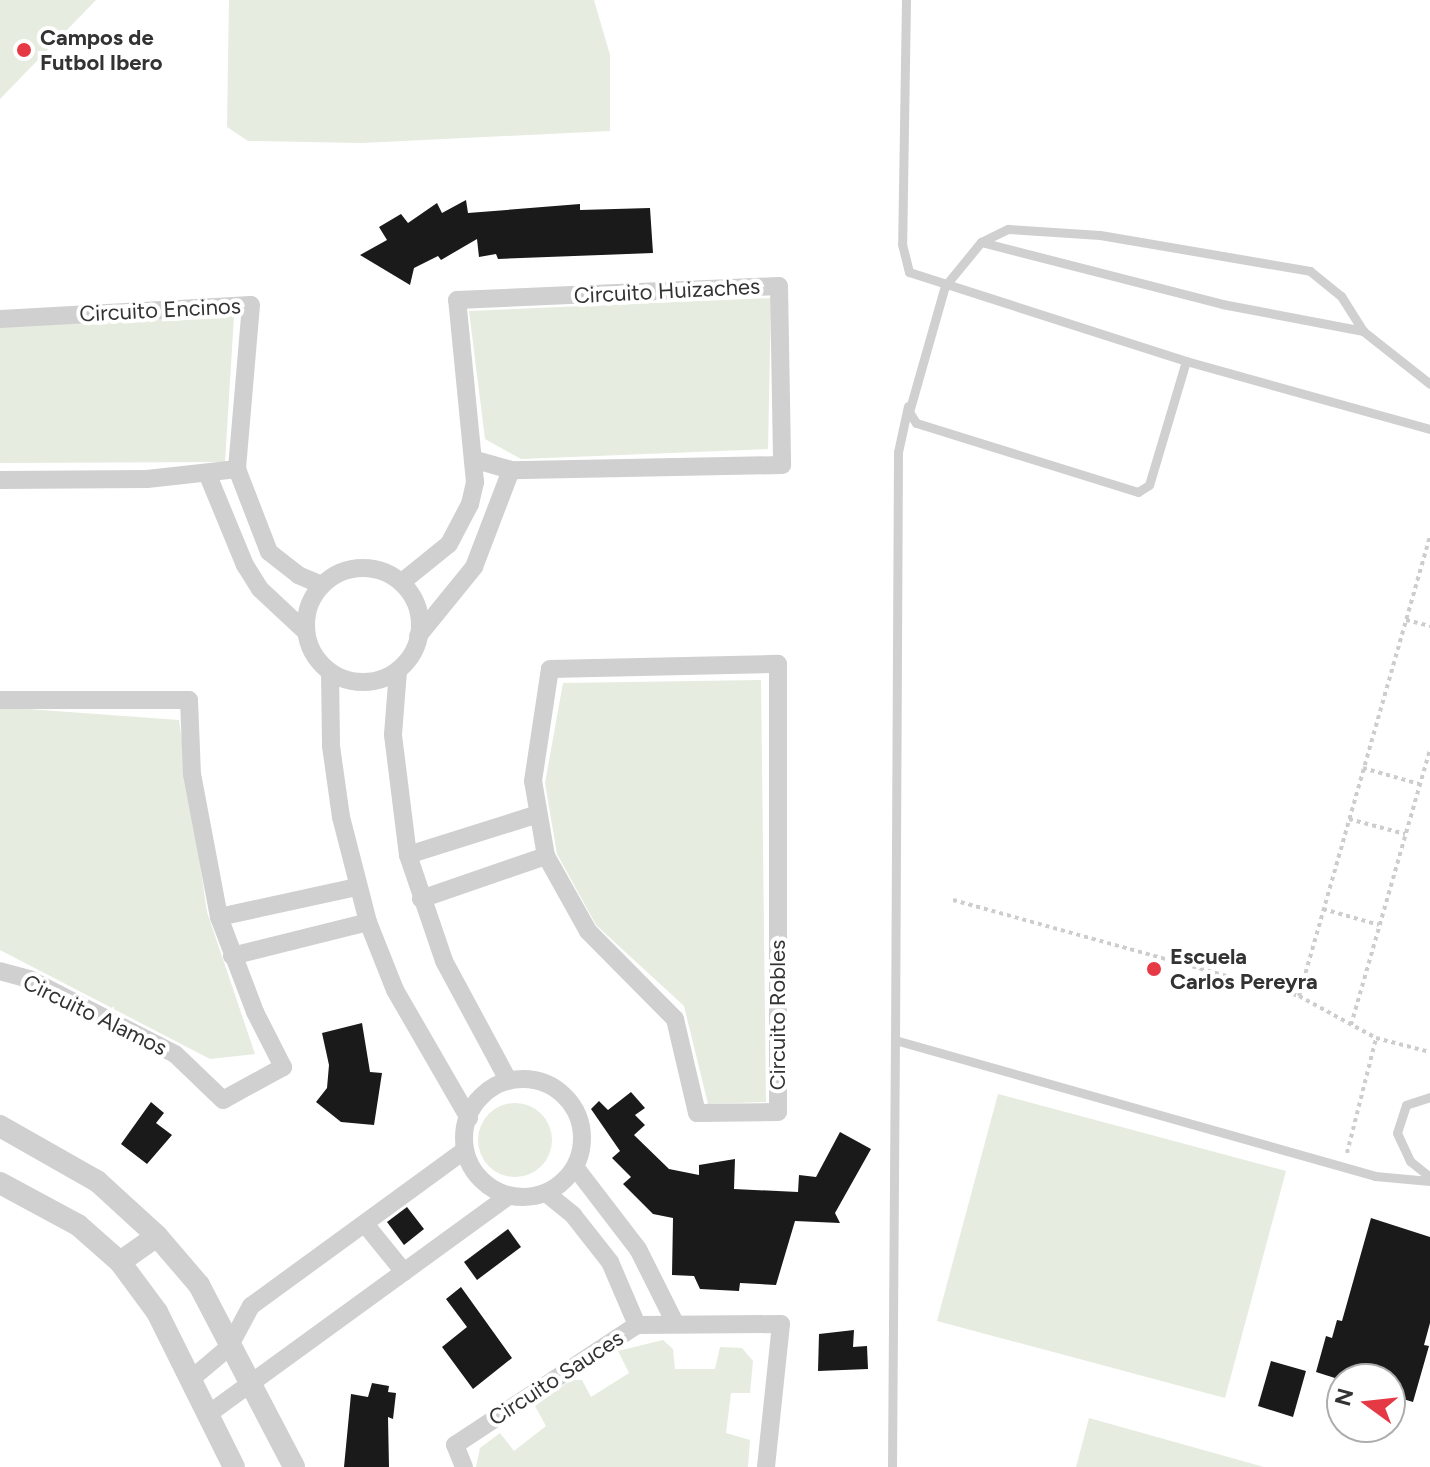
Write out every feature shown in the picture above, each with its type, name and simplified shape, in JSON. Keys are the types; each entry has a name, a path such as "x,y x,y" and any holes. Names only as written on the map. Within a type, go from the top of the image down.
{"street":[{"name":"Circuito Huizaches","path":"402,582 449,544 470,504 476,460 457,300 779,286 782,465 511,470 476,460"},
{"name":"Circuito Encinos","path":"0,319 251,305 237,469 269,552"},
{"path":"0,480 86,482 237,469"},
{"path":"508,1080 471,1019 421,899 408,855 393,735 398,671 418,636 474,567 490,536 511,470"},
{"path":"207,473 245,565 260,589 306,632 318,661 330,672 364,683 398,671"},
{"path":"449,544 474,567"},
{"path":"245,565 269,552 298,575 322,585"},
{"path":"306,632 312,599 322,585 353,569 370,568 402,582 420,617 418,636"},
{"name":"Circuito Robles","path":"778,664 778,1112 697,1113 675,1019 588,931 546,856 538,814 533,781 550,669 778,664"},
{"path":"330,672 331,746 357,887 368,922 415,1030 469,1118"},
{"name":"Circuito Alamos","path":"0,700 189,700 192,774 219,917 232,956 283,1067 223,1100 175,1054 29,979 0,971"},
{"path":"408,855 538,814"},
{"path":"421,899 546,856"},
{"path":"219,917 357,887"},
{"path":"232,956 368,922"},
{"path":"190,1380 229,1347 251,1306 462,1152 475,1102 508,1080 546,1083 569,1102 581,1128 575,1167 546,1193 508,1196 252,1386 207,1415"},
{"path":"0,1126 97,1181 157,1236 199,1285 294,1467"},
{"path":"462,1152 476,1176 508,1196"},
{"path":"575,1167 638,1249 675,1323"},
{"path":"0,1183 78,1225 120,1262 157,1312 234,1467"},
{"path":"546,1193 573,1215 610,1262 637,1325"},
{"path":"365,1224 404,1272"},
{"path":"120,1262 157,1236"},
{"path":"610,1262 638,1249"},
{"name":"Circuito Sauces","path":"464,1467 455,1445 637,1325 675,1323 781,1324 766,1467"}],"lane":[{"path":"906,0 904,264 909,272 1186,361 1430,429"},
{"path":"892,1467 898,452 908,406 945,286 981,242 1008,229 1035,228 1284,264 1329,284 1363,331 1430,384"},
{"path":"981,242 1222,304 1363,331"},
{"path":"908,406 916,423 1138,492 1149,485 1186,361"},
{"path":"895,1040 1343,1167 1430,1179"},
{"path":"1430,1097 1406,1105 1397,1133 1410,1161 1430,1179"}],"path":[{"path":"1299,996 1430,535"},
{"path":"1406,620 1430,626"},
{"path":"1351,1025 1430,749"},
{"path":"1363,768 1420,784"},
{"path":"1349,819 1405,835"},
{"path":"953,900 1299,996 1376,1038 1430,1052"},
{"path":"1323,909 1380,925"},
{"path":"1343,1167 1376,1038"}],"shaded area":[{"name":"Campos de Futbol Ibero","path":"0,0 96,0 0,99"},
{"path":"229,0 594,0 610,55 610,131 362,143 248,141 227,127"},
{"path":"771,298 768,449 521,459 485,439 469,311"},
{"path":"234,316 225,462 0,463 0,324"},
{"path":"761,680 766,1102 708,1104 684,1006 596,925 557,854 545,783 563,683"},
{"path":"0,707 179,720 207,912 255,1054 210,1059 0,950"},
{"path":"998,1094 1286,1171 1225,1398 937,1321"},
{"path":"515,1103 529,1106 541,1114 549,1126 552,1140 549,1154 541,1166 529,1174 515,1177 501,1174 489,1166 481,1154 478,1140 481,1126 489,1114 501,1106"},
{"path":"663,1340 673,1349 675,1369 715,1369 720,1347 742,1348 753,1361 750,1393 731,1393 726,1433 750,1440 748,1467 476,1467 480,1448 500,1433 514,1451 546,1426 535,1406 571,1380 582,1380 591,1397 629,1373 618,1351"},
{"path":"1089,1418 1264,1467 1076,1467"}],"building":[{"path":"466,200 468,213 580,204 580,210 650,208 653,253 498,259 496,254 479,257 477,239 441,260 438,256 414,268 410,285 360,255 387,240 379,227 401,214 408,223 437,203 442,213"},
{"path":"362,1023 370,1072 382,1073 374,1125 341,1122 316,1102 327,1088 329,1065 322,1033"},
{"path":"631,1092 645,1108 635,1115 645,1125 634,1135 669,1169 699,1175 699,1165 735,1159 734,1189 798,1192 799,1175 816,1177 840,1132 871,1149 835,1213 840,1223 795,1221 776,1285 740,1283 739,1291 700,1289 694,1276 672,1275 673,1218 653,1214 623,1184 631,1177 612,1158 620,1151 591,1109 599,1101 608,1110"},
{"path":"151,1102 164,1113 156,1123 172,1135 147,1164 121,1144"},
{"path":"407,1207 424,1229 404,1245 387,1222"},
{"path":"1371,1218 1430,1237 1430,1323 1424,1345 1429,1346 1413,1402 1406,1400 1406,1363 1326,1363 1326,1375 1316,1372 1326,1336 1332,1338 1337,1320 1342,1321"},
{"path":"508,1229 521,1247 477,1280 464,1262"},
{"path":"461,1287 512,1358 473,1389 442,1347 467,1327 446,1299"},
{"path":"854,1330 853,1347 867,1346 868,1369 818,1371 819,1334"},
{"path":"1271,1361 1306,1371 1293,1417 1258,1406"},
{"path":"372,1383 389,1386 388,1392 396,1393 393,1419 388,1417 389,1467 344,1467 351,1394 368,1397"}],"place":[{"name":"Campos de Futbol Ibero","path":"24,50"},
{"name":"Escuela Carlos Pereyra","path":"1154,969"}]}
